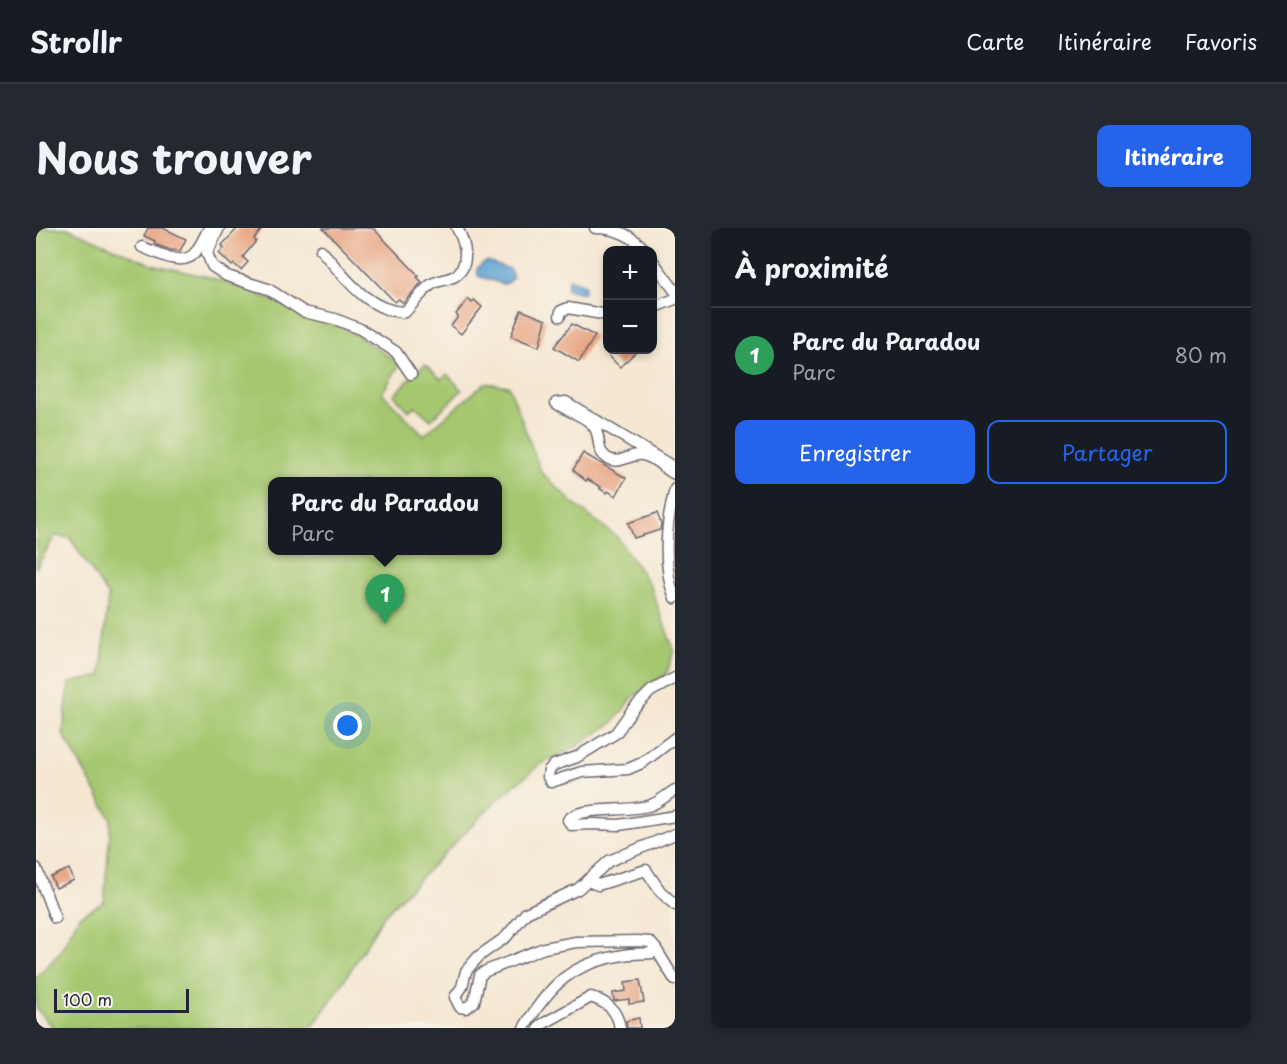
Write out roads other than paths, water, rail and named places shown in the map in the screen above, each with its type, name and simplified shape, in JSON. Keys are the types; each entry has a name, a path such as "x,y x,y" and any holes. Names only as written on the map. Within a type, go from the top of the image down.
{"street":[{"path":"142,247 178,260 187,258 194,254 209,228"},
{"path":"219,228 207,253 212,266 227,276 268,289 304,312 335,319 360,329 396,352 411,374"},
{"path":"321,250 364,297 395,312 405,312 431,285 457,275 464,264 465,250 457,228"},
{"path":"595,228 608,228 627,235 640,246"},
{"path":"657,267 675,291"},
{"path":"657,306 675,299"},
{"path":"560,316 561,310 568,308 603,314"},
{"path":"675,468 566,402 556,403 590,423 597,432 599,448 604,456 617,462 642,455 651,458 675,474"},
{"path":"675,489 668,532 667,569 675,598"},
{"path":"675,678 651,691 616,733 577,757 554,765 549,770 545,782 557,782 582,772 628,769 642,763 675,738"},
{"path":"675,790 652,805 626,810 592,810 572,815 568,820 571,825 619,825 675,816"},
{"path":"675,834 609,861 578,889 526,913 506,937 478,956 466,971 462,987 455,997 460,1007 466,1008 474,1002 480,975 486,971 544,948 576,942 650,942 675,980"},
{"path":"36,868 55,918"},
{"path":"588,881 598,885 646,870 660,891 675,905"},
{"path":"524,1028 551,989 573,970 625,954 652,953 656,949"},
{"path":"539,1028 578,1003 591,998 605,1002 618,1018 620,1028"}],"water":[{"path":"487,261 510,269 513,277 508,283 502,284 478,276 477,269"},
{"path":"569,279 585,285 584,293 566,289"}],"place":[{"name":"Parc du Paradou","path":"385,624"}]}
